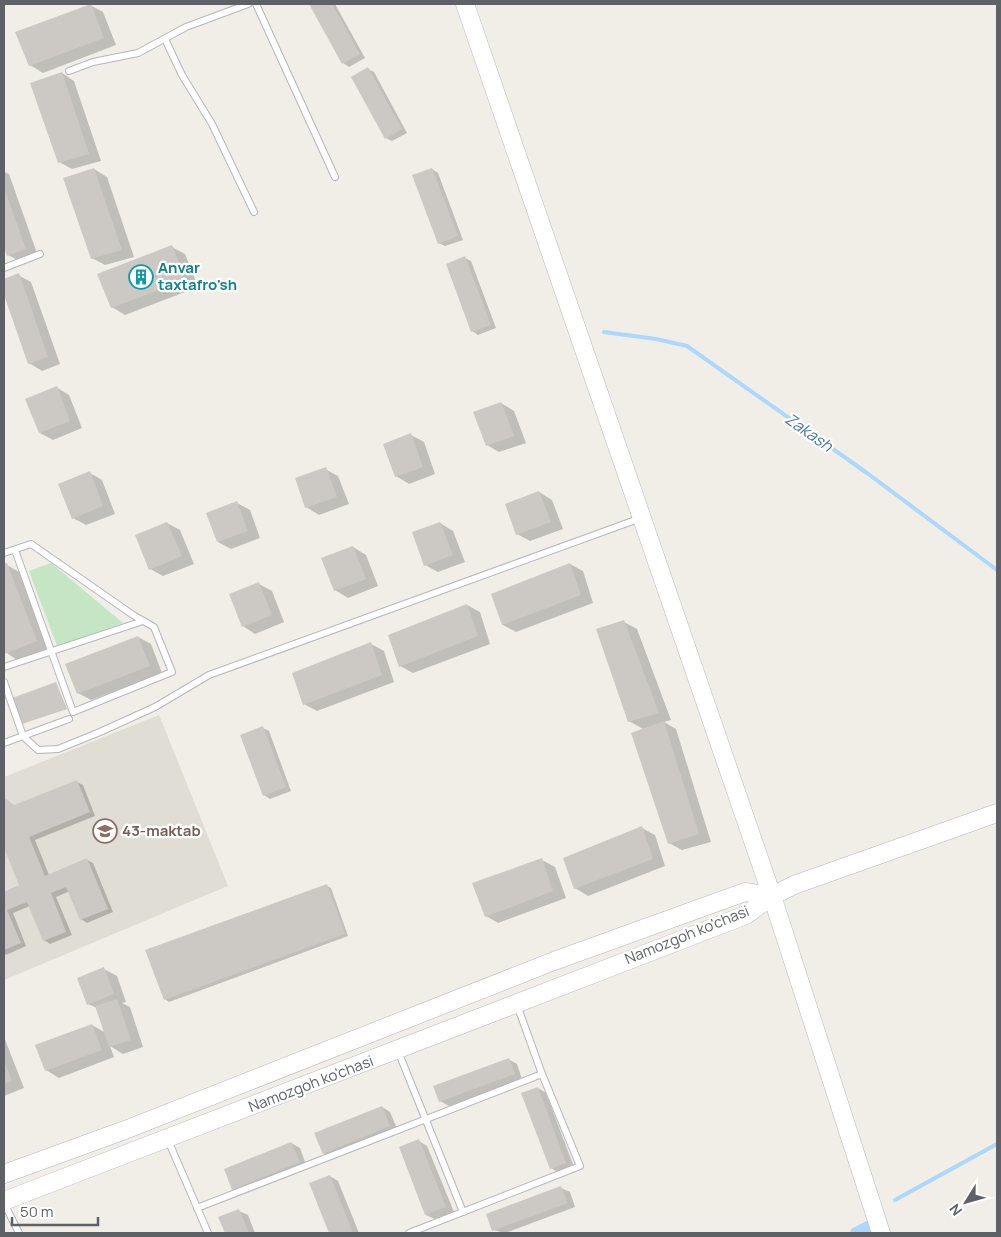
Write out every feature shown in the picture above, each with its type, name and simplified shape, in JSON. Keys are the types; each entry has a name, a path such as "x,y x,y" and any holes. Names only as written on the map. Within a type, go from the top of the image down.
{"main road":[{"path":"465,4 772,896 881,1233"},
{"path":"772,896 794,885 997,813"},
{"name":"Namozgoh ko'chasi","path":"4,1174 125,1130 554,961 745,892 772,896"},
{"name":"Namozgoh ko'chasi","path":"4,1202 398,1051 516,1002 746,915 772,896"}],"lane":[{"path":"69,72 93,62 138,52 186,27 248,4"},
{"path":"256,4 335,177"},
{"path":"165,38 182,75 212,124 254,212"},
{"path":"4,268 40,254"},
{"path":"4,682 23,736 38,750 58,749 155,707 209,676 642,518"},
{"path":"4,553 31,544 154,627 172,672 73,712 14,550"},
{"path":"4,667 143,621"},
{"path":"4,743 69,719"},
{"path":"408,1233 580,1166 542,1074 516,1002"},
{"path":"398,1051 463,1212"},
{"path":"197,1208 542,1074"},
{"path":"167,1138 208,1233"},
{"path":"4,1202 18,1233"}],"shaded area":[{"name":"43-maktab","path":"159,715 228,886 4,980 4,777"}],"green space":[{"path":"51,563 123,623 57,646 29,571"}],"building":[{"path":"91,4 104,38 29,66 15,32"},
{"path":"309,4 332,4 360,54 342,64"},
{"path":"368,67 402,129 385,139 351,77"},
{"path":"62,72 89,154 58,163 30,83"},
{"path":"94,168 122,250 91,259 63,178"},
{"path":"432,168 458,236 438,244 412,175"},
{"path":"4,188 26,249 7,256 4,247"},
{"name":"Anvar taxtafro'sh","path":"172,245 186,280 111,308 97,274"},
{"path":"465,256 491,325 471,332 446,264"},
{"path":"19,273 48,357 28,364 4,295 4,279"},
{"path":"57,386 70,421 39,433 25,399"},
{"path":"501,402 514,436 486,446 473,412"},
{"path":"411,433 423,467 395,477 383,444"},
{"path":"326,467 337,497 305,508 295,478"},
{"path":"90,471 103,506 72,519 58,484"},
{"path":"539,491 551,522 516,535 505,504"},
{"path":"237,501 248,531 217,542 206,513"},
{"path":"167,522 182,556 149,570 135,535"},
{"path":"440,522 453,555 424,566 412,532"},
{"path":"353,546 366,579 334,591 321,558"},
{"path":"7,563 37,641 4,654 4,564"},
{"path":"570,563 581,595 502,625 491,594"},
{"path":"259,582 272,615 242,627 229,594"},
{"path":"467,604 478,636 399,667 388,635"},
{"path":"624,620 659,713 628,722 596,629"},
{"path":"138,636 150,666 77,694 65,664"},
{"path":"371,642 382,675 303,705 292,673"},
{"path":"56,682 66,709 22,724 12,698"},
{"path":"664,721 699,834 668,844 631,733"},
{"path":"263,726 286,787 263,796 240,735"},
{"path":"77,780 90,812 29,837 45,876 87,858 108,909 80,920 66,887 51,893 66,932 43,941 27,902 7,910 21,943 4,950 4,892 19,885 4,848 4,800 6,799 14,805"},
{"path":"642,826 653,859 574,889 563,858"},
{"path":"542,858 553,891 485,917 472,883"},
{"path":"327,884 345,934 164,1000 145,950"},
{"path":"104,967 114,994 87,1005 77,978"},
{"path":"117,999 131,1040 109,1047 95,1006"},
{"path":"92,1024 102,1050 45,1071 35,1045"},
{"path":"509,1058 515,1074 439,1102 433,1086"},
{"path":"4,1061 12,1081 4,1084"},
{"path":"538,1087 566,1163 550,1169 521,1093"},
{"path":"382,1106 390,1126 323,1154 314,1133"},
{"path":"419,1139 446,1207 425,1215 399,1147"},
{"path":"291,1142 300,1162 232,1190 224,1169"},
{"path":"330,1175 353,1233 329,1233 309,1183"},
{"path":"561,1186 568,1203 492,1231 486,1214"},
{"path":"239,1209 249,1233 225,1233 218,1217"}],"waterway":[{"name":"Zakash","path":"604,332 656,339 687,346 867,473 997,570"},
{"path":"895,1200 997,1144"},
{"path":"856,1233 870,1226"}],"place":[{"name":"Anvar taxtafro'sh","path":"141,277"},
{"name":"43-maktab","path":"105,831"}]}
